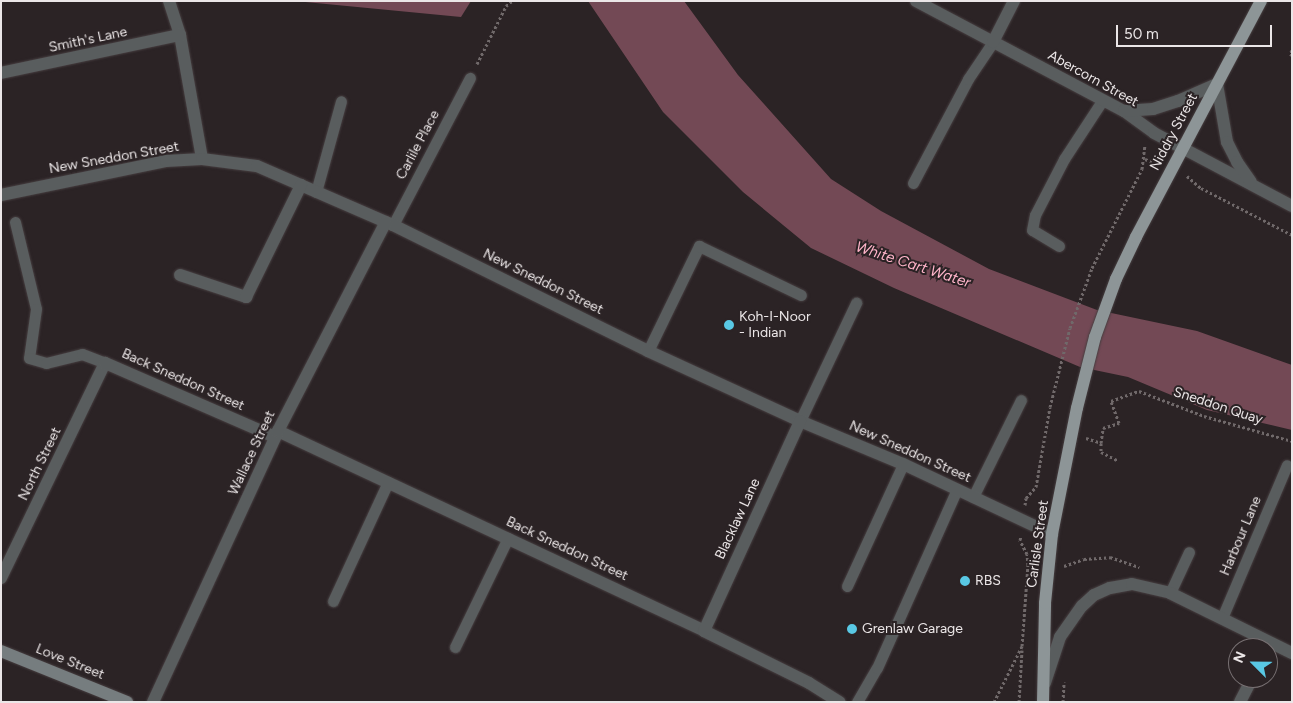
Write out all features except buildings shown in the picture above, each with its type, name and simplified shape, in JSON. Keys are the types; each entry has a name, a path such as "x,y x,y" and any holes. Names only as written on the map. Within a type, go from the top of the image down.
{"main road":[{"name":"Niddry Street","path":"1077,408 1095,337 1116,279 1172,168 1261,1"},
{"name":"Carlisle Street","path":"1043,702 1045,603 1052,534 1077,408"}],"street":[{"path":"169,1 180,35 202,159"},
{"name":"Abercorn Street","path":"916,1 1124,111 1154,133 1292,206"},
{"path":"993,42 1014,1"},
{"name":"Smith's Lane","path":"1,73 180,35"},
{"path":"1124,111 1153,109 1178,101 1217,84"},
{"name":"Abercorn Street","path":"1217,84 1228,142 1237,162 1254,186"},
{"name":"New Sneddon Street","path":"1,195 166,161 202,159 257,166 389,224 648,351 800,421 903,464 1052,534"},
{"path":"180,275 246,297 301,186"},
{"name":"Wallace Street","path":"154,702 277,434 389,224"},
{"name":"Back Sneddon Street","path":"105,363 388,482 704,631 809,683 840,702"},
{"name":"North Street","path":"1,578 105,363"},
{"name":"Blacklaw Lane","path":"704,631 800,421"},
{"name":"Carlisle Street","path":"1044,686 1060,637 1068,622 1094,595 1110,588 1132,584 1170,593"},
{"path":"1170,593 1222,618 1256,638"},
{"path":"1278,648 1292,653"},
{"name":"Love Street","path":"1,651 127,702"},
{"path":"1240,702 1247,688"}],"lane":[{"path":"913,183 968,80 993,42"},
{"name":"Carlile Place","path":"389,224 470,78"},
{"path":"316,192 340,101"},
{"path":"1059,246 1032,230 1035,215 1064,159 1102,101"},
{"path":"15,222 36,310 29,358 46,363 82,354 105,363"},
{"path":"648,351 699,246 801,295"},
{"path":"800,421 856,303"},
{"path":"974,497 1021,400"},
{"path":"846,586 903,464"},
{"name":"Harbour Lane","path":"1222,618 1287,465"},
{"path":"333,601 388,482"},
{"path":"857,702 877,668 957,489"},
{"path":"455,646 508,538"},
{"path":"1170,593 1189,552"}],"path":[{"path":"470,78 506,6 512,1"},
{"path":"1292,50 1290,54 1292,55"},
{"path":"1019,702 1028,565 1027,554 1020,540 1026,498 1036,487 1050,407 1070,328 1092,268 1142,169 1145,159 1172,168 1191,178 1202,188 1292,235"},
{"name":"Sneddon Quay","path":"1101,443 1103,428 1120,423 1111,401 1139,391 1204,416 1292,441"},
{"path":"1072,432 1101,443 1101,452 1117,460"},
{"path":"994,702 1022,646"},
{"path":"1063,702 1065,672"}],"water":[{"path":"295,1 471,1 461,17"},
{"name":"White Cart Water","path":"588,1 684,1 738,75 831,179 881,211 989,269 1097,310 1197,331 1292,365 1292,430 1207,410 1128,377 1080,367 894,288 811,248 743,192 663,112"}],"place":[{"name":"Koh-I-Noor - Indian","path":"729,325"},
{"name":"RBS","path":"965,581"},
{"name":"Grenlaw Garage","path":"852,629"}]}
